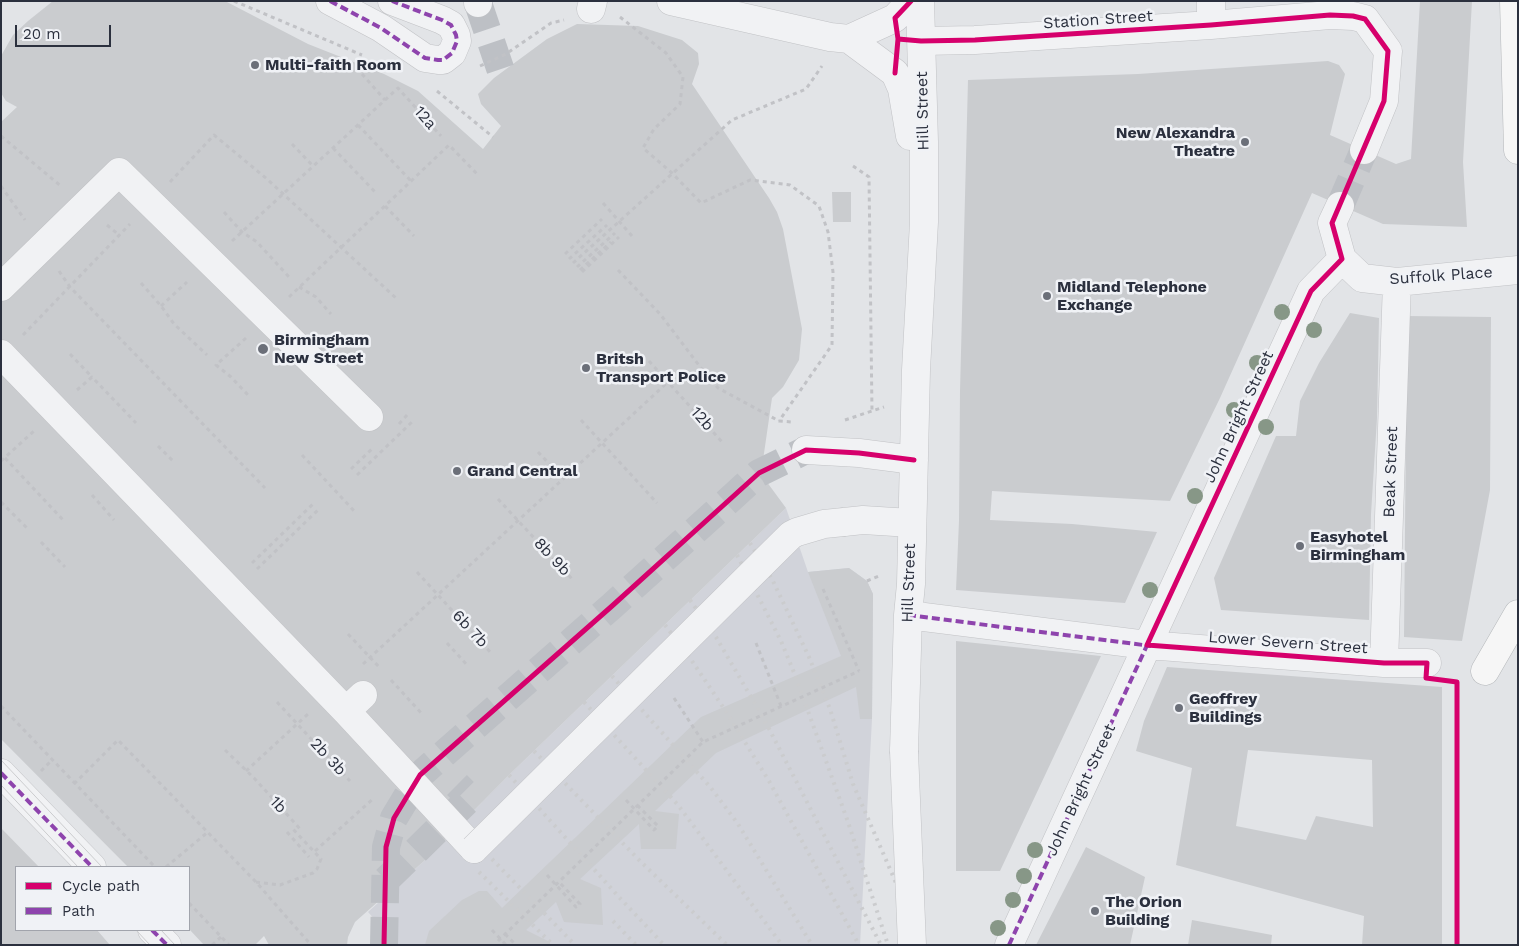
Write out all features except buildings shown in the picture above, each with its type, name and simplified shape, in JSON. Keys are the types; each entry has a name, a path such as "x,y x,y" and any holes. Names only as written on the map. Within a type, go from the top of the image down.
{"highway":[{"path":"1514,1 1518,150"},
{"path":"1485,671 1518,614"}],"street":[{"path":"330,1 381,28 426,58 443,60 452,54 457,41 451,25 392,1"},
{"path":"671,1 830,37 849,39 896,18 911,1"},
{"name":"Hill Street","path":"912,945 904,751 908,615 911,584 916,370 924,222 920,1"},
{"name":"Station Street","path":"922,40 975,40 1211,13 1353,16 1364,20 1388,51 1384,101 1364,150"},
{"name":"Hill Street","path":"849,39 895,73 902,89 924,222"},
{"path":"1,287 120,172 369,417"},
{"path":"1340,206 1332,223 1342,259"},
{"name":"Suffolk Place","path":"1342,259 1362,278 1397,282 1518,270"},
{"name":"John Bright Street","path":"1009,945 1311,291 1342,259"},
{"name":"Beak Street","path":"1384,663 1397,282"},
{"path":"9,347 355,692 474,849 791,535 824,524 863,520 912,523"},
{"path":"806,450 859,453 914,460"},
{"name":"Lower Severn Street","path":"908,615 1147,645 1384,663 1427,663"},
{"path":"1,773 91,866"},
{"path":"153,931 167,945"}],"path":[{"path":"234,1 364,56"},
{"path":"474,69 506,54 551,23 584,10"},
{"path":"619,16 666,53 683,77 680,104 654,129 643,148 701,202 750,180 790,185 819,206 828,232 833,272 832,345 779,421"},
{"path":"573,263 732,120 806,89 827,59"},
{"path":"228,244 385,100 362,74"},
{"path":"441,84 433,88 493,137"},
{"path":"358,125 411,181"},
{"path":"166,185 214,136 283,194 396,299"},
{"path":"292,144 313,166"},
{"path":"285,300 449,145 478,176"},
{"path":"333,148 377,194"},
{"path":"848,419 872,412 869,176 853,166"},
{"path":"1,186 28,225"},
{"path":"603,202 632,236"},
{"path":"385,206 414,236"},
{"path":"224,212 242,232 257,242 289,277"},
{"path":"565,254 603,220"},
{"path":"9,347 70,287 132,221"},
{"path":"569,259 607,225"},
{"path":"579,270 617,235"},
{"path":"54,264 70,287 265,488"},
{"path":"618,270 660,314 718,388 779,421 795,422"},
{"path":"161,306 188,281"},
{"path":"141,283 174,324 207,355"},
{"path":"300,287 316,297 331,314"},
{"path":"248,395 231,377 216,365 250,334"},
{"path":"70,354 92,377"},
{"path":"355,692 370,657 439,596 669,381"},
{"path":"104,390 136,423"},
{"path":"357,475 414,420"},
{"path":"581,420 658,504"},
{"path":"158,446 174,462"},
{"path":"538,452 564,478"},
{"path":"302,455 356,513"},
{"path":"5,458 64,520"},
{"path":"92,495 114,520"},
{"path":"1,502 29,530"},
{"path":"252,563 313,504"},
{"path":"257,569 318,510"},
{"path":"41,542 65,567"},
{"path":"498,941 703,742 859,671 824,589"},
{"path":"348,634 423,715"},
{"path":"447,643 468,666"},
{"path":"756,643 781,706"},
{"path":"674,698 703,742"},
{"path":"1,706 154,866"},
{"path":"246,771 314,708"},
{"path":"74,784 118,740 256,882 311,945"},
{"path":"314,852 374,798"},
{"path":"626,800 654,830 658,826 638,806"},
{"path":"256,882 280,885 313,873 317,869 320,859 292,827"},
{"path":"167,866 208,832"},
{"path":"286,832 309,856"},
{"path":"548,875 576,907 580,904 558,881"},
{"path":"190,904 229,945"},
{"path":"492,930 506,945"},
{"path":"505,934 516,945"},
{"path":"212,945 221,937"}],"shaded area":[{"path":"786,508 808,572 849,568 867,581 873,594 872,719 860,945 398,945 368,912 423,862 509,775"}],"tunnel":[{"path":"478,3 503,77"},
{"path":"1340,206 1364,150"},
{"path":"384,945 386,847 394,818 420,775 612,606 759,473 806,450"},
{"path":"386,880 470,798 457,785"}],"tram line":[{"path":"1,760 101,866"},
{"path":"1,785 77,866"},
{"path":"137,931 150,945"},
{"path":"162,931 175,945"}],"railway":[{"path":"750,543 773,581 809,657 830,709 853,784 923,945"},
{"path":"737,555 781,641 795,675 848,822 888,945"},
{"path":"690,600 716,637 765,721 881,945"},
{"path":"665,625 725,710 769,781 859,945"},
{"path":"612,676 711,788 738,824 812,945"},
{"path":"584,702 678,805 782,945"},
{"path":"534,751 640,861 727,945"},
{"path":"509,775 664,945"},
{"path":"492,859 575,945"},
{"path":"479,872 553,945"},
{"path":"613,921 636,945"}],"marked path":[{"path":"330,1 381,28 425,58 443,60 452,53 457,41 451,25 392,1"},
{"path":"908,615 1151,646"},
{"path":"1009,945 1149,641"},
{"path":"1,773 91,866"},
{"path":"153,931 167,945"}],"cycle path":[{"path":"895,73 898,39 895,18 911,1"},
{"path":"898,39 921,41 975,40 1211,25 1330,15 1353,16 1365,19 1388,51 1384,101 1332,223 1342,259 1311,291 1147,645 1384,663 1427,663 1426,678 1457,682 1457,945"},
{"path":"384,945 386,847 394,818 420,775 612,606 759,473 806,450 859,453 914,460"}],"place":[{"name":"Multi-faith Room","path":"255,65"},
{"name":"New Alexandra Theatre","path":"1245,142"},
{"name":"Midland Telephone Exchange","path":"1047,296"},
{"name":"Birmingham New Street","path":"263,349"},
{"name":"Britsh Transport Police","path":"586,368"},
{"name":"Grand Central","path":"457,471"},
{"name":"Easyhotel Birmingham","path":"1300,546"},
{"name":"Geoffrey Buildings","path":"1179,708"},
{"name":"The Orion Building","path":"1095,911"}]}
